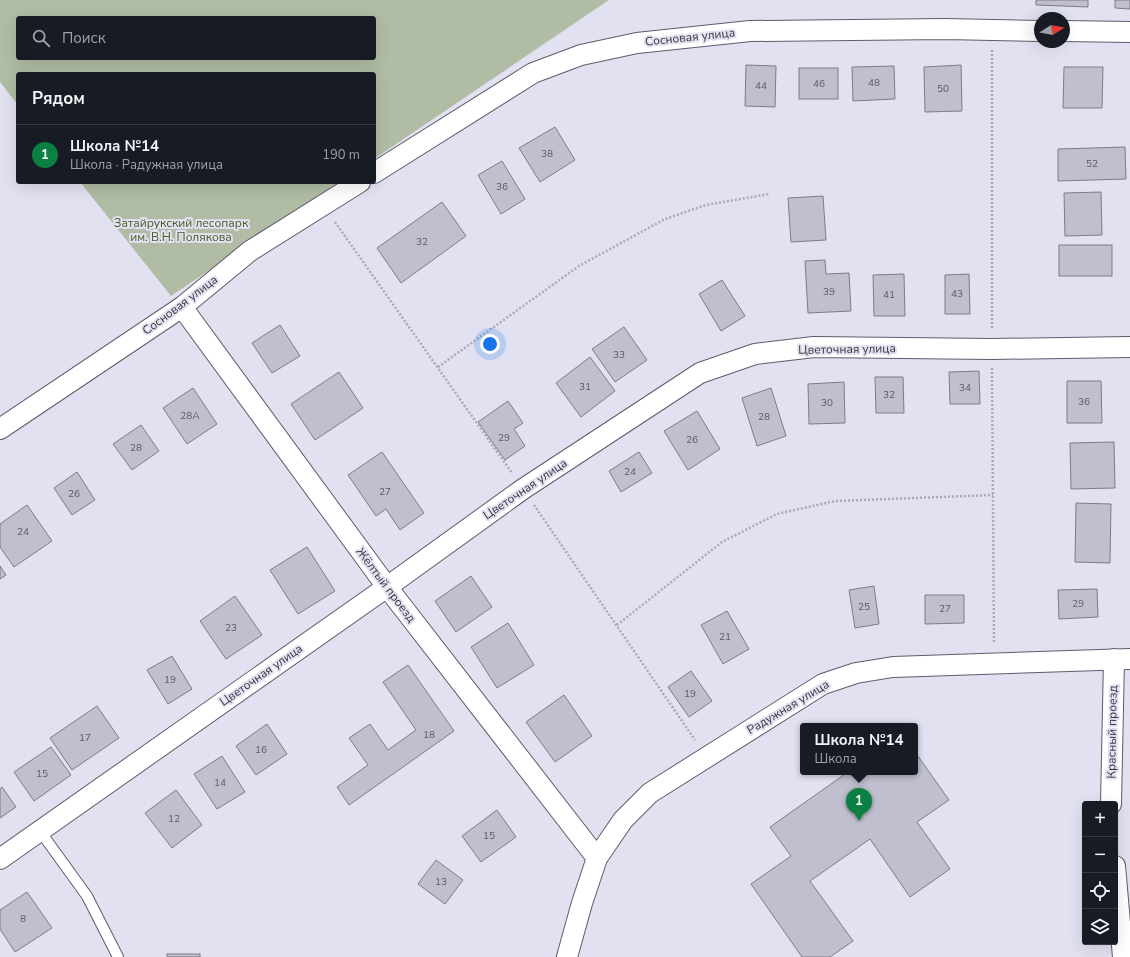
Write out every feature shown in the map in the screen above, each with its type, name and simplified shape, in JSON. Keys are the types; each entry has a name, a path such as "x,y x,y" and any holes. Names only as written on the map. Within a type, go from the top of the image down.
{"street":[{"name":"Сосновая улица","path":"376,172 533,73 581,55 637,42 750,31 945,29 1034,31"},
{"path":"1070,31 1130,32"},
{"name":"Сосновая улица","path":"0,429 182,307 250,251 357,184"},
{"name":"Жёлтый проезд","path":"182,307 386,587 597,858"},
{"name":"Цветочная улица","path":"0,859 523,489 700,374 754,354 814,347 992,349 1130,347"},
{"name":"Радужная улица","path":"567,957 582,903 597,858 623,820 650,793 823,684 856,673 893,667 1122,659"},
{"name":"Красный проезд","path":"1111,801 1122,659"},
{"path":"1116,873 1123,957"}],"lane":[{"path":"40,831 87,896 118,957"}],"path":[{"path":"992,30 994,663"},
{"path":"438,367 579,266 665,219 706,205 769,194"},
{"path":"324,205 523,489 707,757"},
{"path":"617,625 722,542 777,514 835,501 993,495"}],"green space":[{"path":"0,0 609,0 376,158 376,72 16,72 16,102 0,82"},
{"name":"Затайрукский лесопарк им. В.Н. Полякова","path":"82,184 337,184 171,296"}],"building":[{"path":"1036,0 1088,0 1088,7 1036,5"},
{"path":"1115,0 1130,0 1130,9 1115,8"},
{"path":"746,65 776,66 775,107 745,106"},
{"path":"961,65 962,111 925,112 924,67"},
{"path":"894,66 895,99 853,101 852,67"},
{"path":"1064,67 1103,67 1102,108 1063,108"},
{"path":"799,68 838,68 838,99 799,99"},
{"path":"555,127 575,160 540,182 519,148"},
{"path":"1125,147 1126,179 1058,181 1058,149"},
{"path":"502,161 525,199 501,214 478,175"},
{"path":"1101,192 1102,235 1065,236 1064,193"},
{"path":"823,196 826,240 791,242 788,198"},
{"path":"442,202 466,236 401,283 377,248"},
{"path":"1059,245 1112,245 1112,276 1059,276"},
{"path":"825,260 826,274 849,273 851,311 808,313 805,261"},
{"path":"904,274 905,316 874,316 873,275"},
{"path":"969,274 970,314 945,314 945,275"},
{"path":"722,280 745,316 721,331 699,294"},
{"path":"280,325 300,356 272,373 252,343"},
{"path":"624,327 647,360 615,382 592,349"},
{"path":"590,357 615,391 581,417 556,383"},
{"path":"979,371 980,404 950,404 949,372"},
{"path":"339,372 363,408 315,440 291,404"},
{"path":"875,377 903,377 904,413 876,413"},
{"path":"1067,381 1101,381 1102,423 1067,423"},
{"path":"844,382 845,423 809,424 808,384"},
{"path":"193,388 217,424 187,444 163,408"},
{"path":"771,388 786,436 757,446 742,398"},
{"path":"508,401 523,423 514,429 525,446 505,460 478,422"},
{"path":"697,411 720,449 688,470 664,431"},
{"path":"141,425 159,451 132,470 113,444"},
{"path":"1114,442 1115,488 1071,489 1070,443"},
{"path":"382,452 424,513 400,530 386,509 376,516 348,475"},
{"path":"639,452 652,473 621,492 609,471"},
{"path":"77,472 95,500 72,515 54,488"},
{"path":"1076,503 1111,504 1110,563 1075,562"},
{"path":"27,505 52,541 14,567 0,547 0,524"},
{"path":"307,547 335,591 298,614 270,570"},
{"path":"0,566 6,575 0,579"},
{"path":"471,576 492,607 456,632 435,601"},
{"path":"874,586 879,624 855,628 849,590"},
{"path":"1097,589 1098,617 1059,619 1058,590"},
{"path":"925,595 964,595 964,623 925,624"},
{"path":"235,596 262,635 226,659 200,621"},
{"path":"727,611 749,649 723,664 701,625"},
{"path":"508,623 534,665 497,688 471,647"},
{"path":"172,656 192,689 168,704 147,670"},
{"path":"408,665 454,731 349,805 337,787 368,765 349,738 370,724 388,750 416,730 383,682"},
{"path":"691,671 712,701 689,717 668,687"},
{"path":"564,695 592,736 555,762 526,722"},
{"path":"97,706 119,738 72,770 50,738"},
{"path":"267,724 287,754 256,775 236,746"},
{"path":"51,747 71,775 34,801 14,772"},
{"path":"222,756 245,792 217,809 194,774"},
{"path":"918,756 949,800 917,822 950,869 910,897 870,839 810,881 853,941 830,957 802,957 751,884 791,856 770,827 844,775 918,775"},
{"path":"2,787 16,807 0,818 0,789"},
{"path":"176,790 202,825 172,848 145,813"},
{"path":"497,810 516,837 481,862 462,836"},
{"path":"436,860 463,880 445,904 418,884"},
{"path":"27,892 52,928 15,952 0,929 0,910"},
{"path":"167,954 200,954 200,957 167,957"}],"place":[{"name":"Школа №14","path":"859,821"}]}
